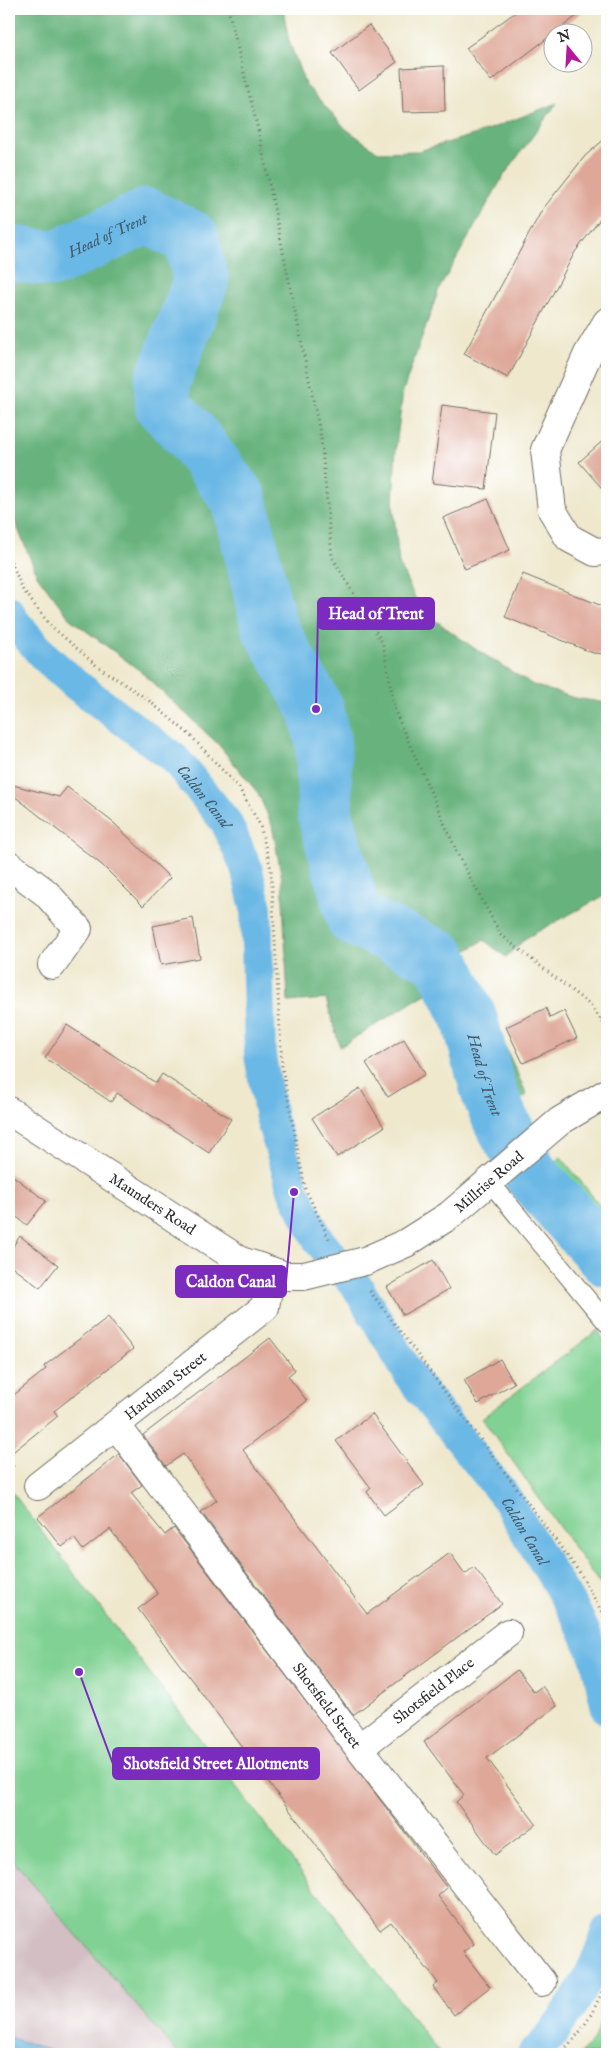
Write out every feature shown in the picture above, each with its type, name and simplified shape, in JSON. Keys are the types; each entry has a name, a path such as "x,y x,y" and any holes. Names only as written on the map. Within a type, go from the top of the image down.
{"street":[{"path":"607,322 588,354 545,450 552,510 569,538 595,552 607,551"},
{"path":"9,865 46,893 78,929 52,965"},
{"name":"Millrise Road","path":"304,1276 365,1273 442,1220 543,1134 607,1093"},
{"name":"Maunders Road","path":"13,1120 240,1261 286,1276 304,1276"},
{"name":"Hardman Street","path":"38,1486 265,1307 271,1272"},
{"name":"Shotsfield Street","path":"116,1425 359,1748 542,1982"},
{"name":"Shotsfield Place","path":"359,1748 508,1633"}],"lane":[{"path":"495,1176 607,1323"}],"path":[{"path":"228,9 258,129 321,438 332,557 383,644 395,711 460,859 501,935 590,1005 607,1028"},
{"path":"9,557 23,590 50,625 96,666 147,700 191,736 239,788 260,825 271,869 282,1068 305,1188 329,1240"},
{"path":"365,1273 580,1573 607,1621"},
{"path":"559,2054 574,2040 593,2015 607,1981"}],"shaded area":[{"path":"9,1856 178,2054 61,2054 9,2037"}],"green space":[{"path":"9,9 283,9 289,41 305,84 346,129 378,152 419,151 477,134 557,103 504,175 439,289 403,391 396,447 393,504 399,564 421,610 474,648 533,685 575,698 607,703 607,894 526,938 506,957 484,940 463,953 527,1095 487,1126 432,990 340,1047 326,999 288,1002 282,879 272,825 258,793 218,744 139,670 70,619 37,575 9,507"},
{"path":"561,1157 607,1214 607,1281 518,1187"},
{"path":"598,1330 607,1346 607,1594 482,1418"},
{"path":"9,1488 440,2054 178,2054 9,1856"},
{"path":"607,2009 607,2054 580,2054 593,2041"}],"water":[{"path":"9,2037 61,2054 9,2054"}],"building":[{"path":"520,9 586,9 569,22 544,22 544,41 491,81 466,48"},
{"path":"369,25 397,62 359,90 332,53"},
{"path":"444,66 445,111 403,112 401,68"},
{"path":"607,137 607,210 575,252 508,378 464,354 542,210 585,156"},
{"path":"442,405 495,412 486,489 432,483"},
{"path":"607,437 607,494 579,462"},
{"path":"488,499 510,550 465,569 443,518"},
{"path":"523,574 607,608 607,654 593,653 505,617"},
{"path":"9,784 59,797 67,787 115,824 170,878 143,906 102,865 9,792"},
{"path":"193,918 200,958 161,965 153,926"},
{"path":"546,1008 550,1018 564,1011 577,1038 523,1063 506,1027"},
{"path":"67,1025 156,1083 162,1074 231,1119 209,1153 117,1093 111,1102 45,1058"},
{"path":"404,1039 425,1074 388,1097 366,1063"},
{"path":"360,1088 384,1127 337,1157 312,1118"},
{"path":"9,1173 46,1201 27,1225 9,1211"},
{"path":"20,1236 58,1265 40,1288 9,1264 9,1252"},
{"path":"433,1260 449,1289 403,1315 387,1287"},
{"path":"108,1317 133,1349 54,1411 58,1416 9,1455 9,1399 46,1369 44,1366"},
{"path":"270,1338 295,1370 288,1376 307,1401 243,1450 367,1614 450,1553 465,1574 474,1567 502,1604 353,1715 201,1512 217,1500 183,1454 166,1466 143,1435"},
{"path":"500,1359 514,1383 478,1404 464,1380"},
{"path":"372,1414 424,1485 384,1515 367,1492 371,1488 336,1441"},
{"path":"119,1454 142,1485 131,1493 165,1535 174,1528 447,1888 438,1896 474,1944 463,1952 490,1987 454,2015 433,1987 438,1983 391,1922 380,1930 138,1609 158,1594 110,1529 83,1550 74,1538 62,1547 38,1517"},
{"path":"517,1670 534,1692 542,1686 557,1706 487,1758 536,1824 495,1855 456,1802 464,1795 424,1742"}],"waterway":[{"name":"Head of Trent","path":"9,253 54,259 147,216 191,238 201,281 162,383 163,406 191,435 239,499 269,627 316,709 323,742 325,814 354,918 440,958 469,1017 489,1093 501,1121 532,1176 607,1259"},
{"name":"Caldon Canal","path":"9,612 12,619 44,656 75,684 175,759 226,822 246,867 256,908 260,1055 271,1118 294,1192 319,1241 358,1288 412,1379 504,1495 577,1616 596,1658 607,1709"},
{"name":"Caldon Canal","path":"533,2054 539,2050 550,2036 579,1994 595,1964 607,1931"}],"place":[{"name":"Head of Trent","path":"316,709"},
{"name":"Caldon Canal","path":"294,1192"},
{"name":"Shotsfield Street Allotments","path":"79,1672"}]}
